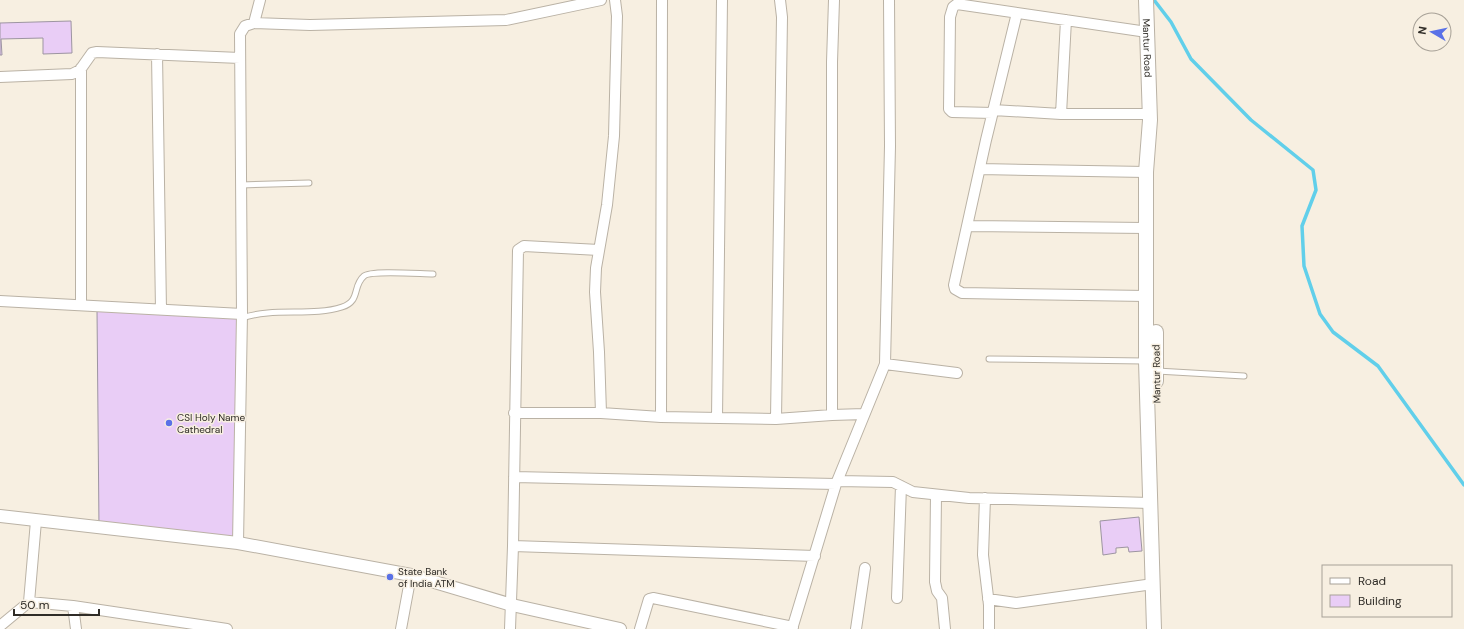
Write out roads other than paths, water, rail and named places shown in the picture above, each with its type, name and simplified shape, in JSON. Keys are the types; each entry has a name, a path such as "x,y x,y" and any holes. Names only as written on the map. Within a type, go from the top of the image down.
{"main road":[{"name":"Mantur Road","path":"1146,0 1149,117 1145,228 1146,296 1151,366 1162,629"},
{"name":"Mantur Road","path":"1149,117 1154,130 1150,502 1154,629"}],"street":[{"path":"254,22 260,0"},
{"path":"238,544 242,316 240,34 245,26 254,22 310,25 506,20 553,5 601,0"},
{"path":"600,413 600,352 595,292 599,250 607,205 614,136 617,16 615,0"},
{"path":"661,417 662,0"},
{"path":"717,418 722,0"},
{"path":"776,419 782,17 780,0"},
{"path":"832,415 832,62 834,0"},
{"path":"640,629 646,604 649,599 653,598 793,628 837,482 885,364 890,146 889,0"},
{"path":"1146,32 957,4 952,11 950,109 952,112 1149,117"},
{"path":"1017,13 980,169 954,285 955,289 959,292 1146,296"},
{"path":"1061,114 1066,20"},
{"path":"0,77 76,73 92,52 240,58"},
{"path":"157,54 161,310"},
{"path":"81,68 81,305"},
{"path":"980,169 1146,172"},
{"path":"968,226 1145,228"},
{"path":"510,629 512,605 514,413 518,250 524,246 599,250"},
{"path":"0,301 242,316"},
{"path":"885,364 957,373"},
{"path":"514,413 600,413 661,417 776,419 864,414"},
{"path":"514,477 893,482 913,492 936,495 985,498 1150,502"},
{"path":"896,598 901,486"},
{"path":"936,495 935,582 942,598 945,629"},
{"path":"985,498 983,555 988,599 989,629"},
{"path":"0,516 238,544 411,575 512,605 620,629"},
{"path":"29,602 36,521"},
{"path":"513,546 815,556"},
{"path":"856,629 864,568"},
{"path":"401,629 411,575"},
{"path":"988,599 1008,603 1153,584"},
{"path":"0,626 29,602 73,606 227,629"},
{"path":"73,606 76,629"}],"lane":[{"path":"241,185 308,183"},
{"path":"242,316 262,313 330,310 342,307 351,303 356,296 360,281 370,273 433,274"},
{"path":"989,359 1151,366 1244,376"}],"waterway":[{"path":"1154,0 1171,22 1191,59 1251,120 1313,170 1316,190 1302,226 1304,266 1320,314 1333,332 1378,366 1464,485"}],"place":[{"name":"CSI Holy Name Cathedral","path":"169,423"},
{"name":"State Bank of India ATM","path":"390,577"}]}
